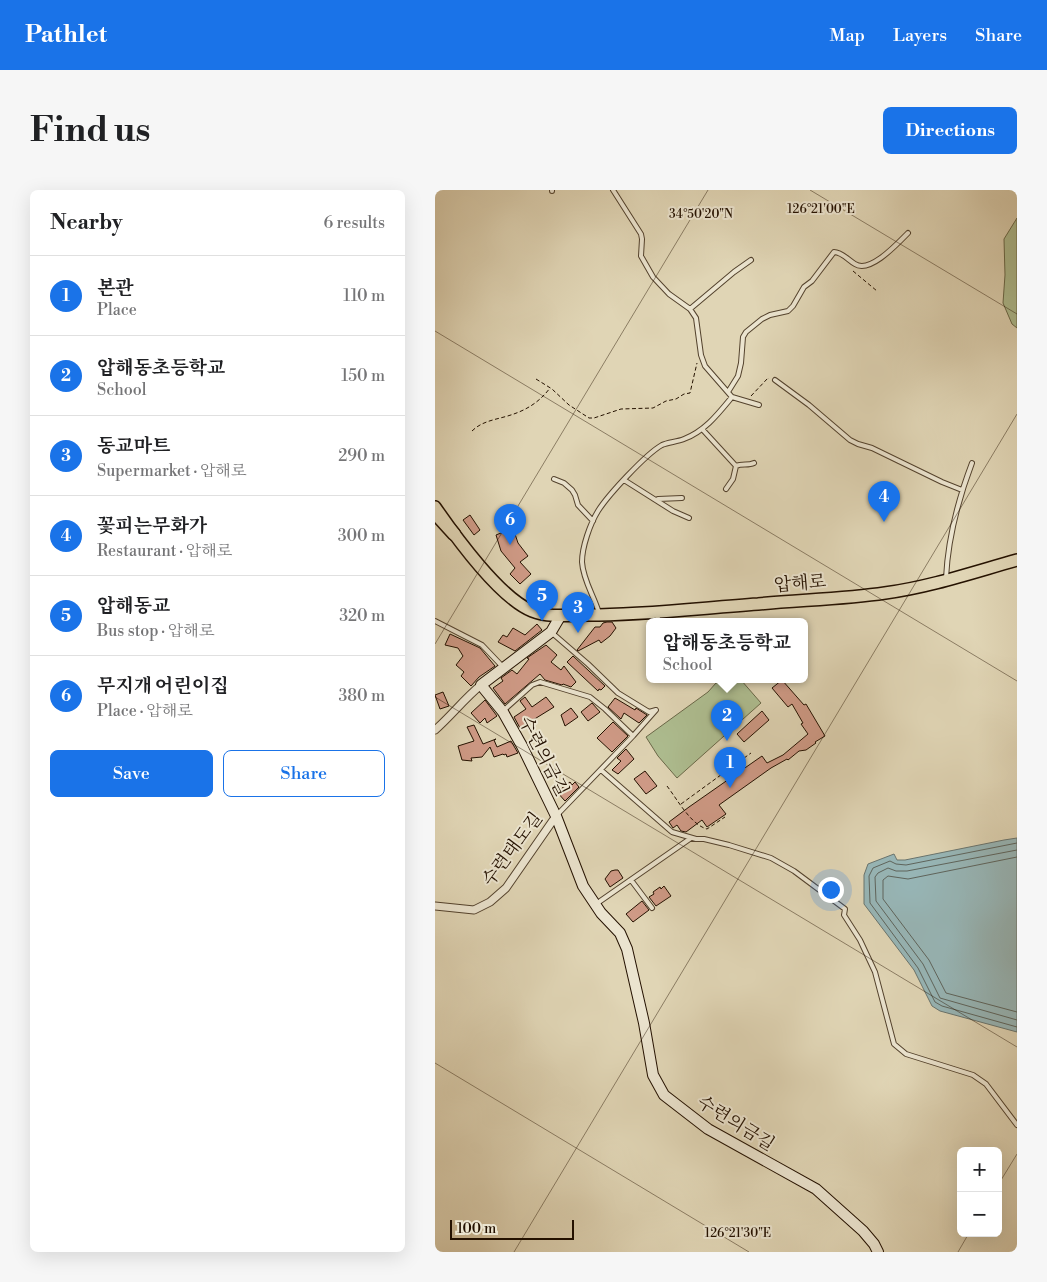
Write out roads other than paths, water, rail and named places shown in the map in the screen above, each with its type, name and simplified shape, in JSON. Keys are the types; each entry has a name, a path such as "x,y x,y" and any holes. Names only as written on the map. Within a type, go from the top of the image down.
{"highway":[{"path":"435,513 454,534"}],"main road":[{"name":"압해로","path":"435,507 454,534 495,581 523,606 534,612 561,616 659,617 885,593 946,580 1017,560"}],"street":[{"path":"435,730 466,697 551,632 561,616"},
{"name":"수련의금길","path":"481,685 503,712 522,746 556,816 583,886 595,905 620,933 627,949 644,1023 653,1075 665,1095 708,1129 816,1189 863,1231 878,1252"},
{"name":"수련태도길","path":"435,906 474,910 490,902 506,888 556,816"}],"lane":[{"path":"613,190 641,234 641,256 653,277 669,294 690,309 696,318 701,355 705,366 732,396 759,405"},
{"path":"728,392 739,376 743,337 746,332 770,315 788,310 793,306 804,287 812,281 834,252 839,252 857,266 862,266 874,262 890,251 908,233"},
{"path":"690,309 751,260"},
{"path":"775,380 809,405 850,440 872,448 961,490"},
{"path":"600,615 583,573 582,561 593,521 605,502 624,480 663,445 683,440 703,430 732,396"},
{"path":"703,430 736,466"},
{"path":"736,466 754,462"},
{"path":"946,580 953,527 961,490 972,463"},
{"path":"727,489 733,479 736,466"},
{"path":"555,480 564,483 571,490 578,505 593,521"},
{"path":"624,480 673,511 689,518"},
{"path":"656,499 682,498"},
{"path":"435,621 482,645 504,668"},
{"name":"수련의금길","path":"551,632 618,693 649,712 656,710 556,816"},
{"name":"수련의금길","path":"503,712 532,685 540,682 590,697 633,736"},
{"path":"601,770 671,832 691,838 704,839 771,858 795,871 845,909 844,915 861,940 875,972 894,1044 905,1054 973,1074 985,1084 1017,1125"},
{"path":"595,905 691,838"},
{"path":"631,880 652,908"}],"water":[{"path":"1017,838 1017,1032 940,1011 932,1006 914,970 864,904 864,875 868,864 894,854 897,860 905,860"}],"place":[{"name":"꽃피는무화가","path":"884,522"},
{"name":"무지개 어린이집","path":"510,545"},
{"name":"압해동교","path":"542,621"},
{"name":"동교마트","path":"578,633"},
{"name":"압해동초등학교","path":"727,741"},
{"name":"본관","path":"730,788"}]}
